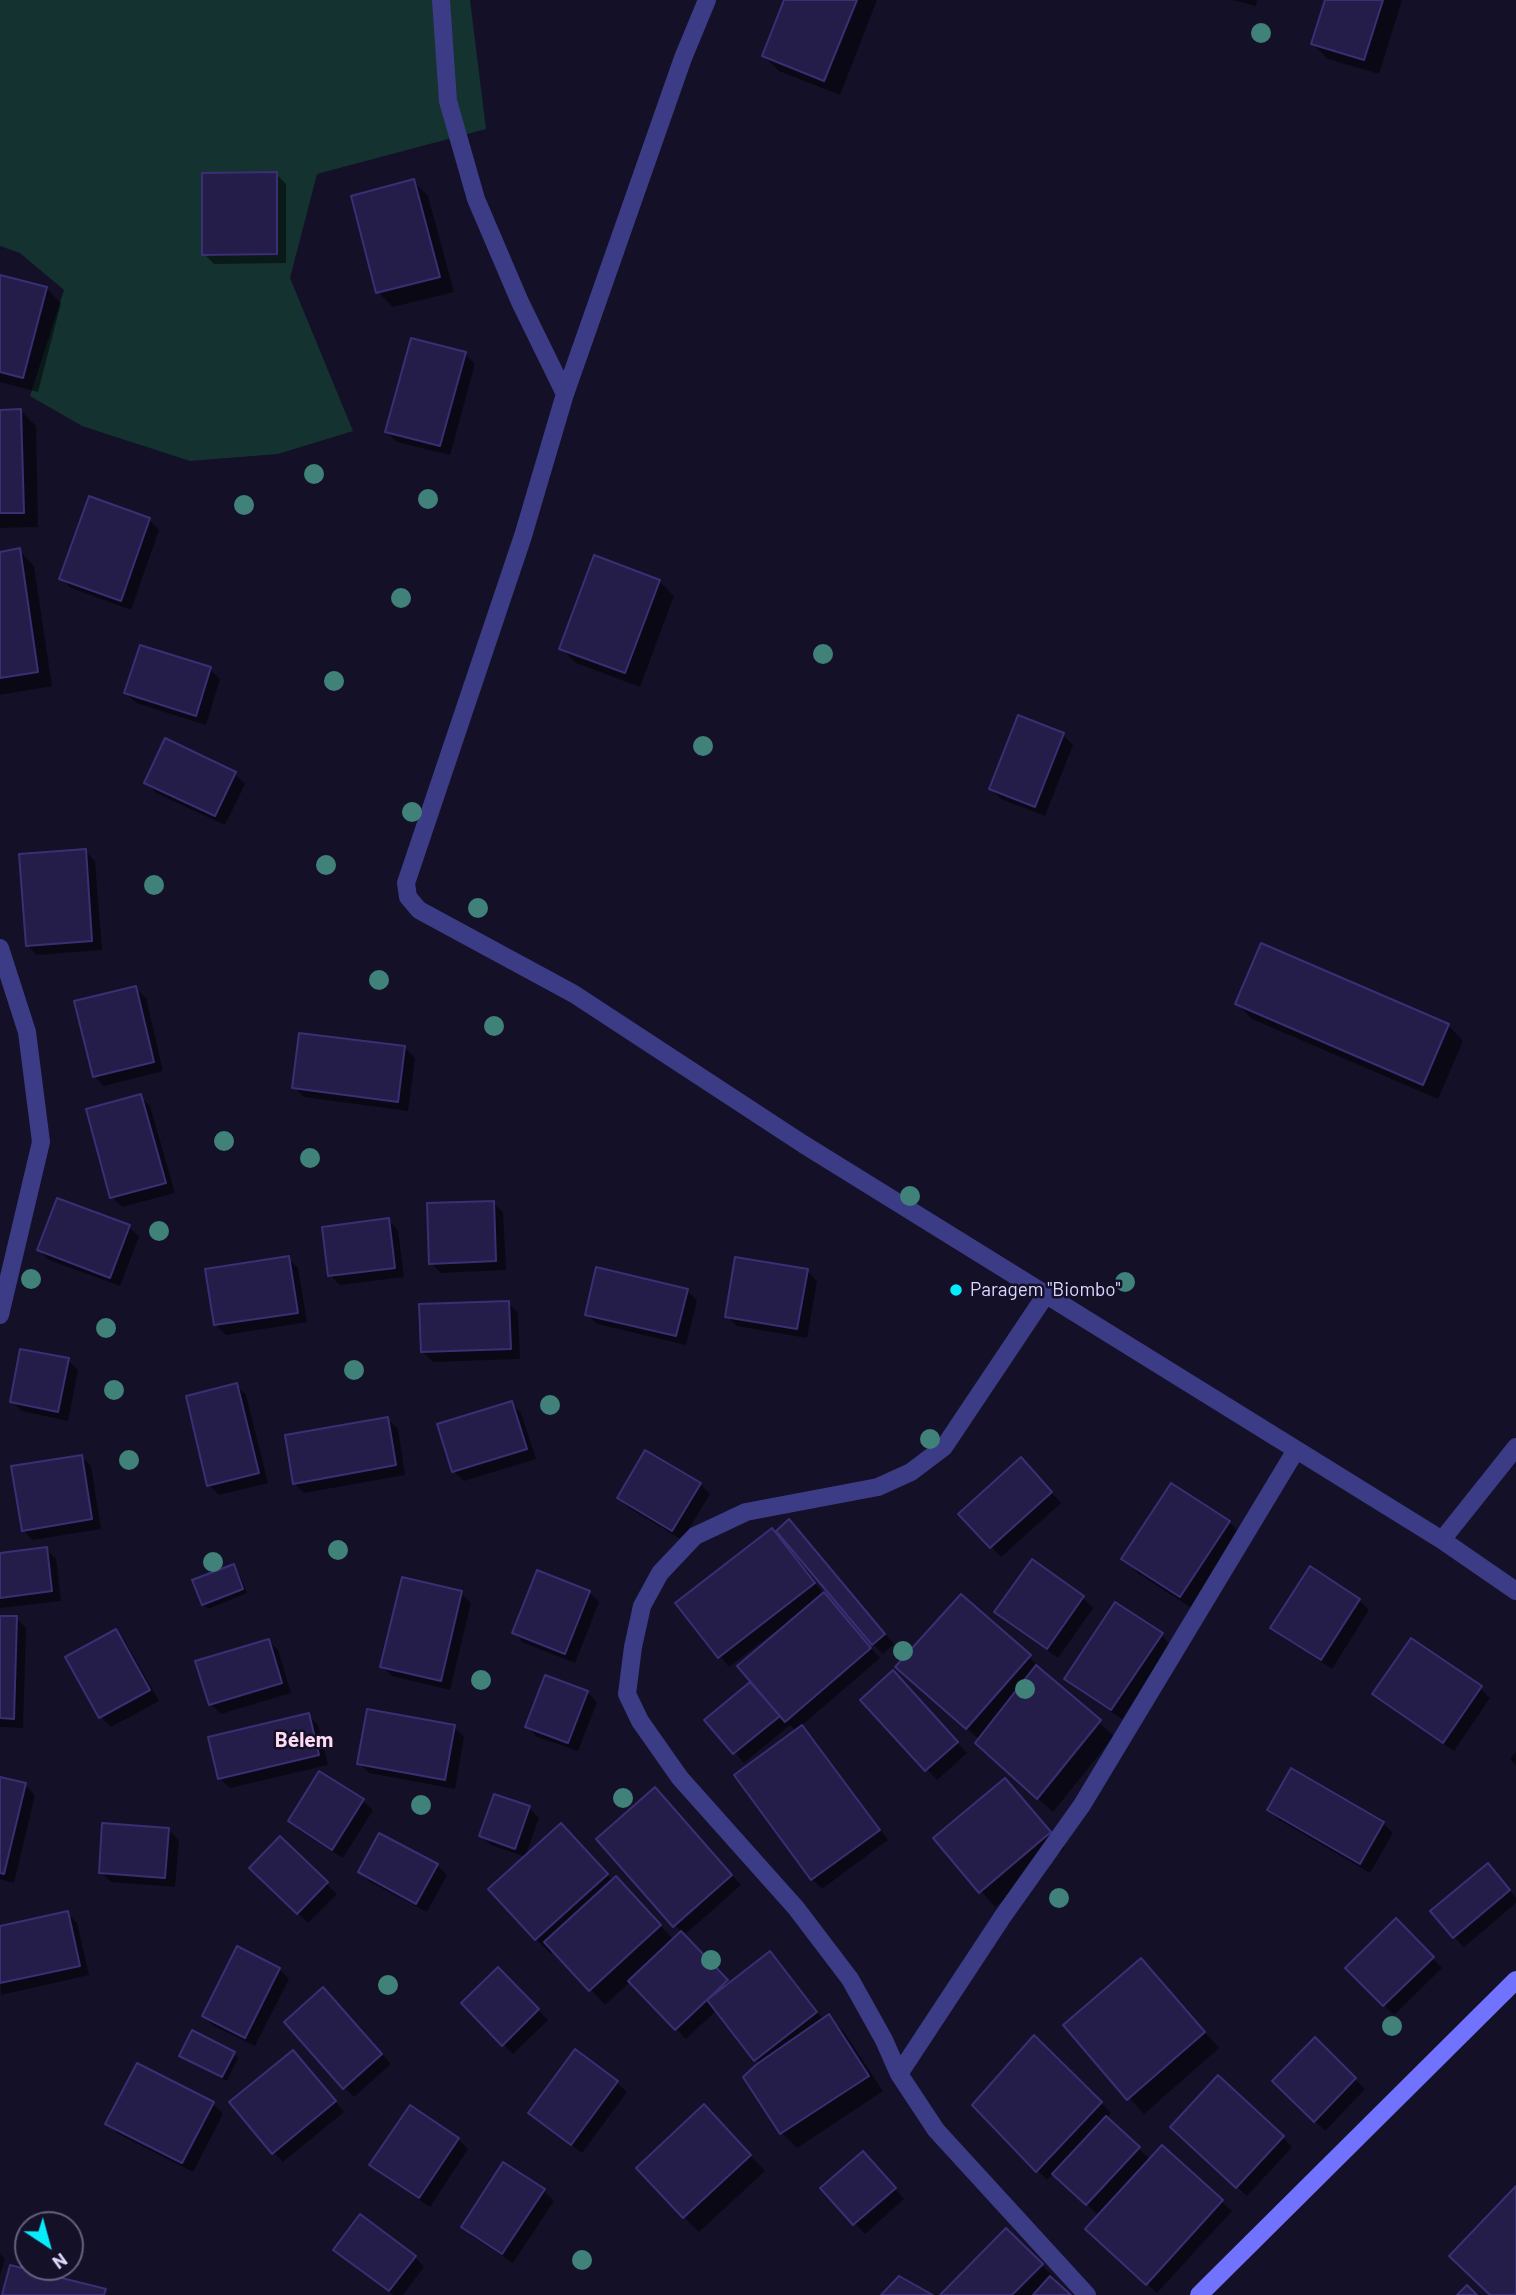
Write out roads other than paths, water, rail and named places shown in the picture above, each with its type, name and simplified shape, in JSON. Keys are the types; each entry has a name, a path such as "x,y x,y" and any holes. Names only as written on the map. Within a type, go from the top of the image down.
{"main road":[{"path":"1199,2295 1516,1980"}],"street":[{"path":"441,0 448,101 476,199 520,302 565,394"},
{"path":"707,0 683,58 565,394 523,536 406,883 408,897 419,910 574,994 803,1144 1442,1540 1516,1591"},
{"path":"0,948 27,1032 41,1142 0,1315"},
{"path":"1047,1293 944,1447 911,1472 877,1486 746,1512 695,1536 660,1573 642,1606 627,1695 640,1721 680,1778 796,1908 850,1979 884,2040 899,2074 936,2130 1087,2295"},
{"path":"1442,1540 1516,1447"},
{"path":"899,2074 1003,1916 1082,1805 1296,1450"}],"place":[{"name":"Paragem \"Biombo\"","path":"956,1290"}],"district":[{"name":"Bélem","path":"304,1740"}]}
